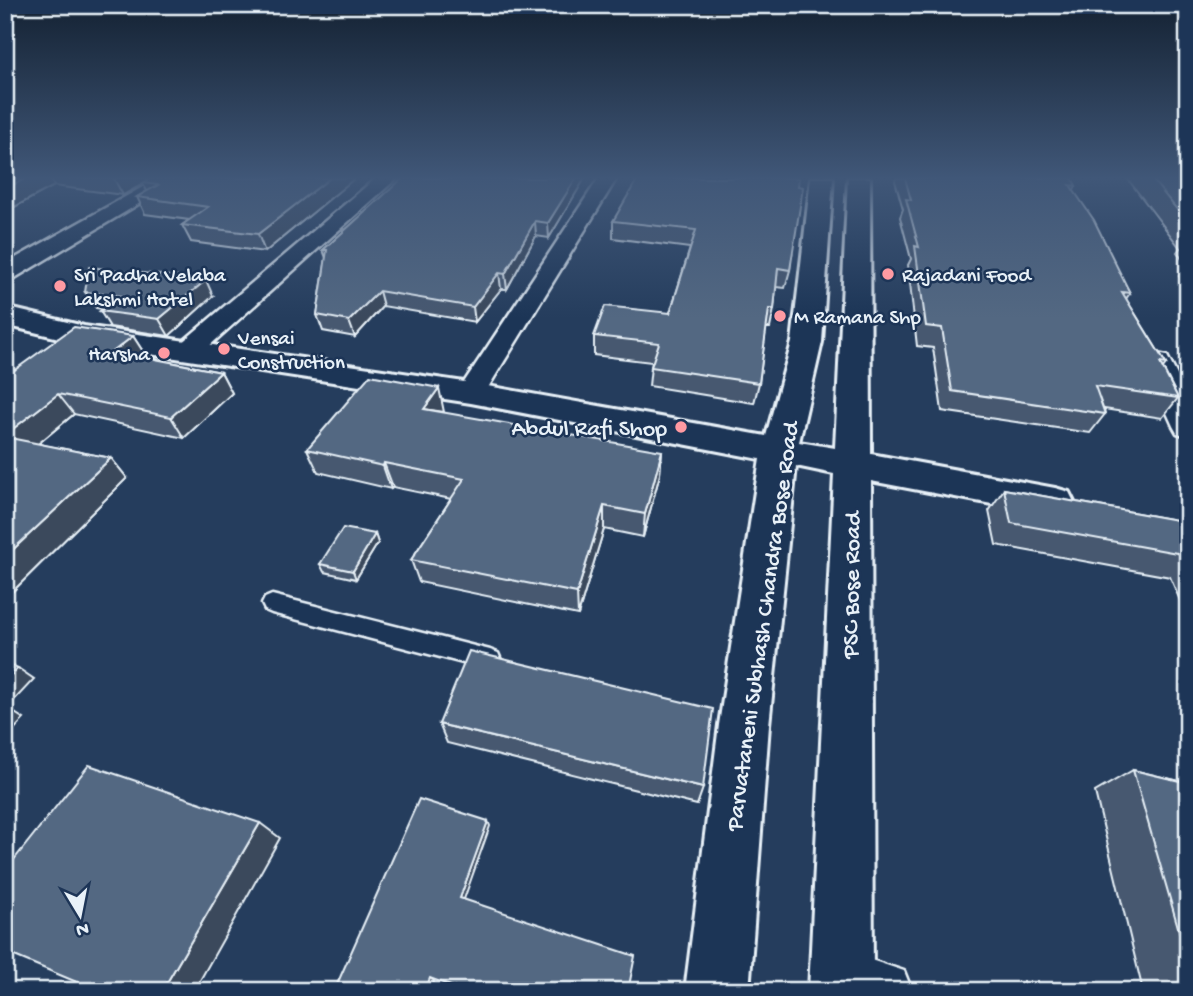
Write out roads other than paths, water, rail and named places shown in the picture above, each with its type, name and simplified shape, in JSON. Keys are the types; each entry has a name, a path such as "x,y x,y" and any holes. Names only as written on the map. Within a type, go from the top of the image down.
{"street":[{"path":"5,274 92,224"},
{"path":"189,350 334,224"},
{"path":"471,393 578,224"},
{"name":"Parvataneni Subhash Chandra Bose Road","path":"717,991 731,722 779,452 807,342 818,224"},
{"name":"PSC Bose Road","path":"856,986 852,466 858,224"},
{"path":"5,316 84,335 471,393 1094,509"},
{"path":"54,357 84,335"},
{"path":"1145,339 1188,426"}],"lane":[{"path":"272,604 515,666"}],"place":[{"name":"Rajadani Food","path":"888,274"},
{"name":"Sri Padha Velaba Lakshmi Hotel","path":"60,286"},
{"name":"M Ramana Shp","path":"780,316"},
{"name":"Vensai Construction","path":"224,349"},
{"name":"Harsha","path":"164,353"},
{"name":"Abdul Rafi Shop","path":"681,427"}]}
